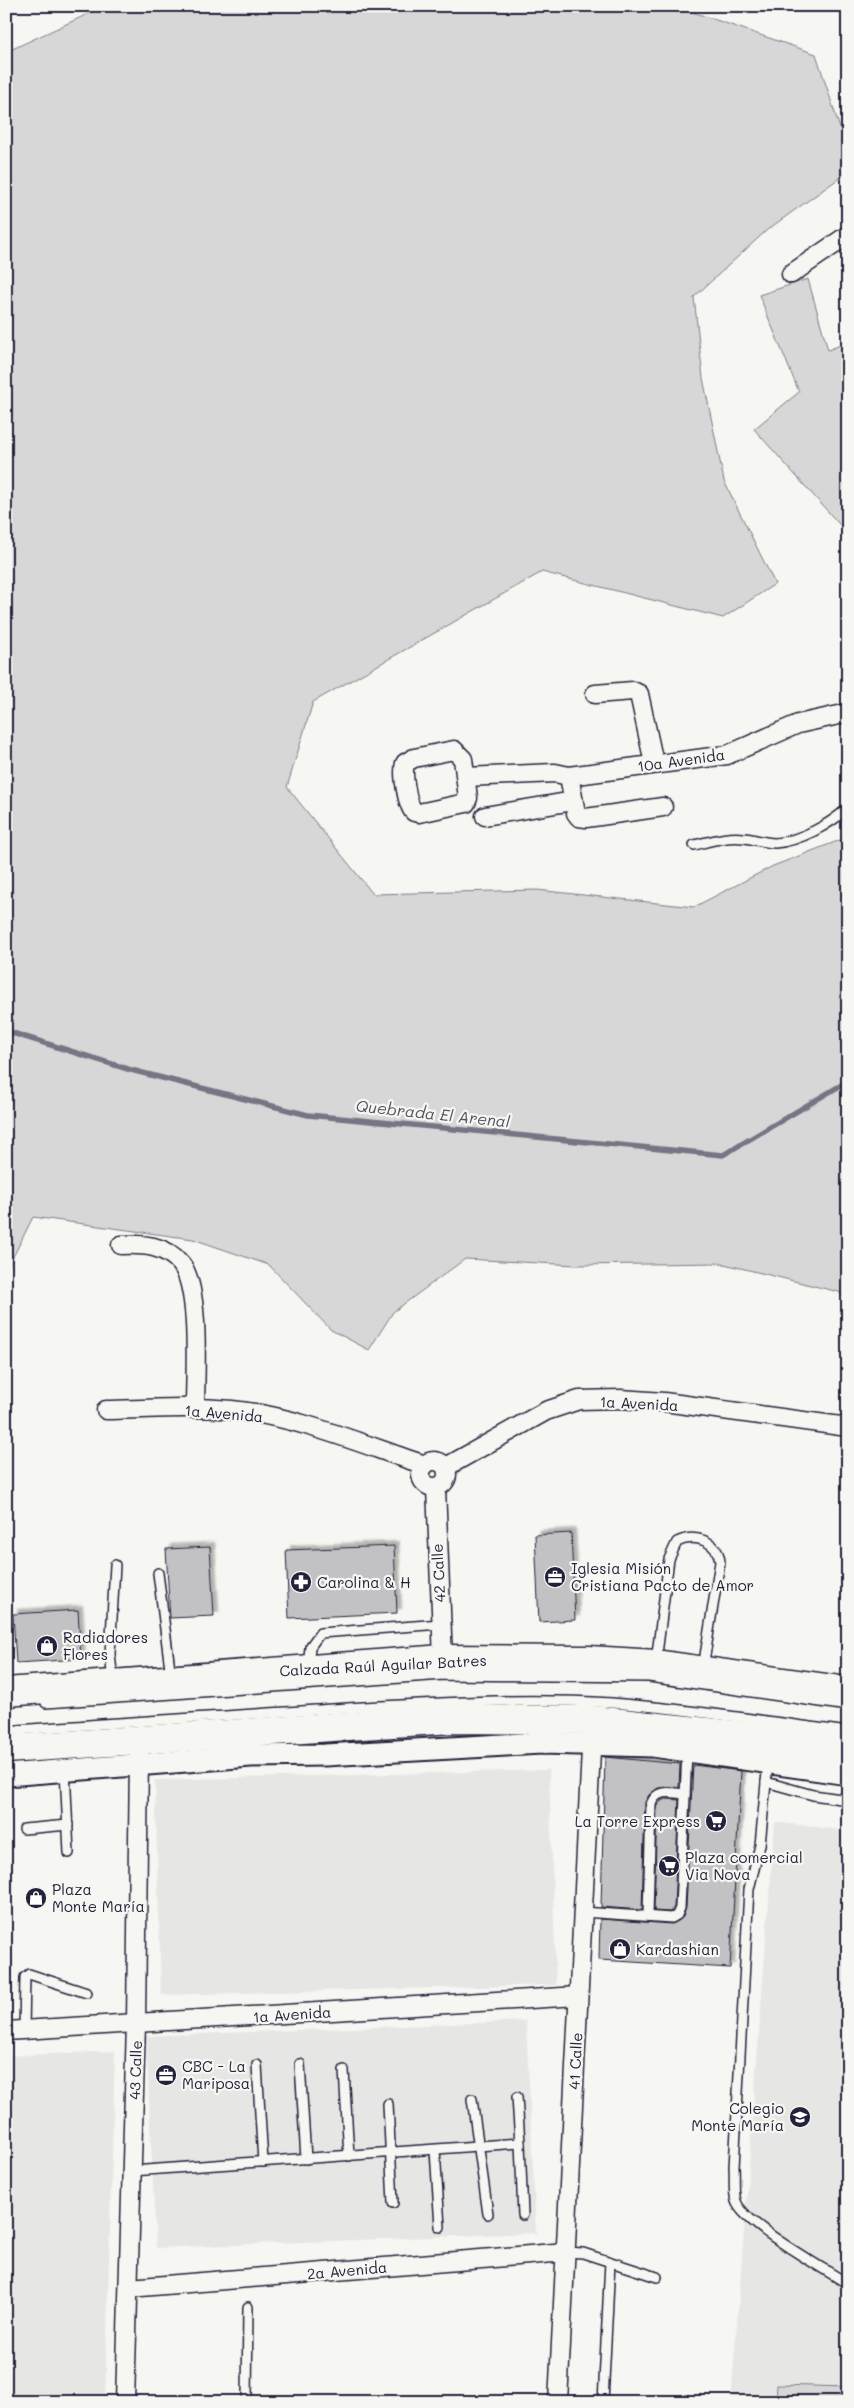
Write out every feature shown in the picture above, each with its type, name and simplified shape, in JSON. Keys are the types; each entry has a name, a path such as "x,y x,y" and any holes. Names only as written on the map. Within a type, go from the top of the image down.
{"highway":[{"name":"Calzada Raúl Aguilar Batres","path":"6,1692 171,1678 443,1659 589,1660 656,1664 848,1691"},
{"path":"6,1749 139,1752 452,1719 592,1731 735,1734 848,1750"}],"street":[{"path":"791,274 848,235"},
{"path":"595,694 633,691 639,694 654,763"},
{"name":"10a Avenida","path":"466,777 555,773 569,776 654,763 727,755 798,724 845,717"},
{"path":"569,776 576,813 580,817 586,818 663,807"},
{"path":"485,816 573,801"},
{"path":"121,1246 143,1244 164,1250 180,1263 188,1276 194,1325 195,1408"},
{"name":"1a Avenida","path":"446,1467 546,1411 579,1400 620,1399 664,1402 848,1428"},
{"name":"1a Avenida","path":"106,1410 195,1408 232,1410 271,1416 425,1465"},
{"path":"433,1460 439,1461 446,1467 448,1476 446,1482 436,1488 425,1483 422,1478 421,1472 425,1465 433,1460"},
{"name":"42 Calle","path":"436,1488 443,1659"},
{"path":"592,1731 687,1750 767,1772 848,1774"},
{"name":"41 Calle","path":"558,2402 592,1731"},
{"path":"6,1775 65,1770 139,1752"},
{"name":"43 Calle","path":"125,2402 136,2024 139,1752"},
{"name":"1a Avenida","path":"6,2031 578,1996"},
{"name":"2a Avenida","path":"129,2288 566,2252"}],"lane":[{"path":"694,845 725,837 747,838 763,842 785,841 822,826 848,808"},
{"path":"656,1664 669,1559 677,1542 694,1538 708,1542 715,1547 719,1554 720,1562 703,1670"},
{"path":"113,1684 110,1654 115,1565"},
{"path":"158,1573 171,1678"},
{"path":"308,1669 310,1647 320,1633 334,1630 441,1624"},
{"path":"36,1703 444,1675 649,1677 848,1706"},
{"path":"6,1731 374,1706 577,1702 613,1703 848,1732"},
{"path":"582,1912 672,1918 677,1915 680,1908 687,1750"},
{"path":"65,1770 69,1852"},
{"path":"848,1800 813,1795 767,1772 760,1845 749,1889 734,2166 736,2202 748,2218 848,2284"},
{"path":"648,1916 651,1804 654,1796 660,1792 686,1794"},
{"path":"24,1829 68,1825"},
{"path":"24,2030 24,1986 25,1978 29,1974 87,1993"},
{"path":"300,2064 306,2159"},
{"path":"257,2065 264,2162"},
{"path":"344,2070 348,2156"},
{"path":"517,2097 523,2215"},
{"path":"472,2099 488,2214"},
{"path":"388,2104 393,2203"},
{"path":"132,2171 520,2143"},
{"path":"435,2150 440,2227"},
{"path":"566,2252 583,2253 657,2278"},
{"path":"603,2402 610,2262"},
{"path":"247,2402 248,2307"}],"shaded area":[{"path":"105,6 675,6 816,54 848,153 848,172 767,230 694,297 703,378 724,481 775,584 723,618 542,572 313,702 287,787 373,894 537,890 694,907 773,866 848,837 848,1302 839,1292 720,1263 576,1265 465,1259 393,1312 369,1350 331,1330 269,1265 193,1239 33,1217 6,1271 6,52"},
{"path":"808,279 828,350 848,342 848,534 754,429 799,392 759,295"},
{"path":"549,1770 556,1985 161,1995 155,1780"},
{"name":"Colegio Monte María","path":"775,1822 848,1831 848,2402 731,2402"},
{"path":"526,2021 536,2233 156,2248 146,2036"},
{"path":"115,2051 105,2402 6,2402 6,2056"},
{"path":"777,2385 848,2387 848,2402 776,2402"}],"building":[{"name":"Iglesia Misión Cristiana Pacto de Amor","path":"571,1533 575,1620 539,1622 535,1535"},
{"path":"394,1546 397,1613 289,1618 286,1550"},
{"path":"210,1547 214,1616 170,1618 166,1549"},
{"path":"78,1610 81,1659 16,1663 13,1614"},
{"path":"605,1757 680,1764 679,1787 658,1788 649,1795 645,1802 642,1910 601,1907"},
{"path":"693,1765 741,1771 730,1968 599,1960 600,1919 672,1924 683,1917 686,1908"},
{"path":"666,1799 679,1800 674,1907 670,1912 654,1911 657,1806"}],"waterway":[{"name":"Quebrada El Arenal","path":"6,1031 131,1070 308,1115 723,1155 848,1081"}],"place":[{"name":"Iglesia Misión Cristiana Pacto de Amor","path":"555,1577"},
{"name":"Carolina & H","path":"301,1582"},
{"name":"Radiadores Flores","path":"47,1646"},
{"name":"La Torre Express","path":"716,1821"},
{"name":"Plaza comercial Via Nova","path":"669,1866"},
{"name":"Plaza Monte María","path":"36,1898"},
{"name":"Kardashian","path":"620,1949"},
{"name":"CBC - La Mariposa","path":"166,2075"},
{"name":"Colegio Monte María","path":"800,2117"}]}
